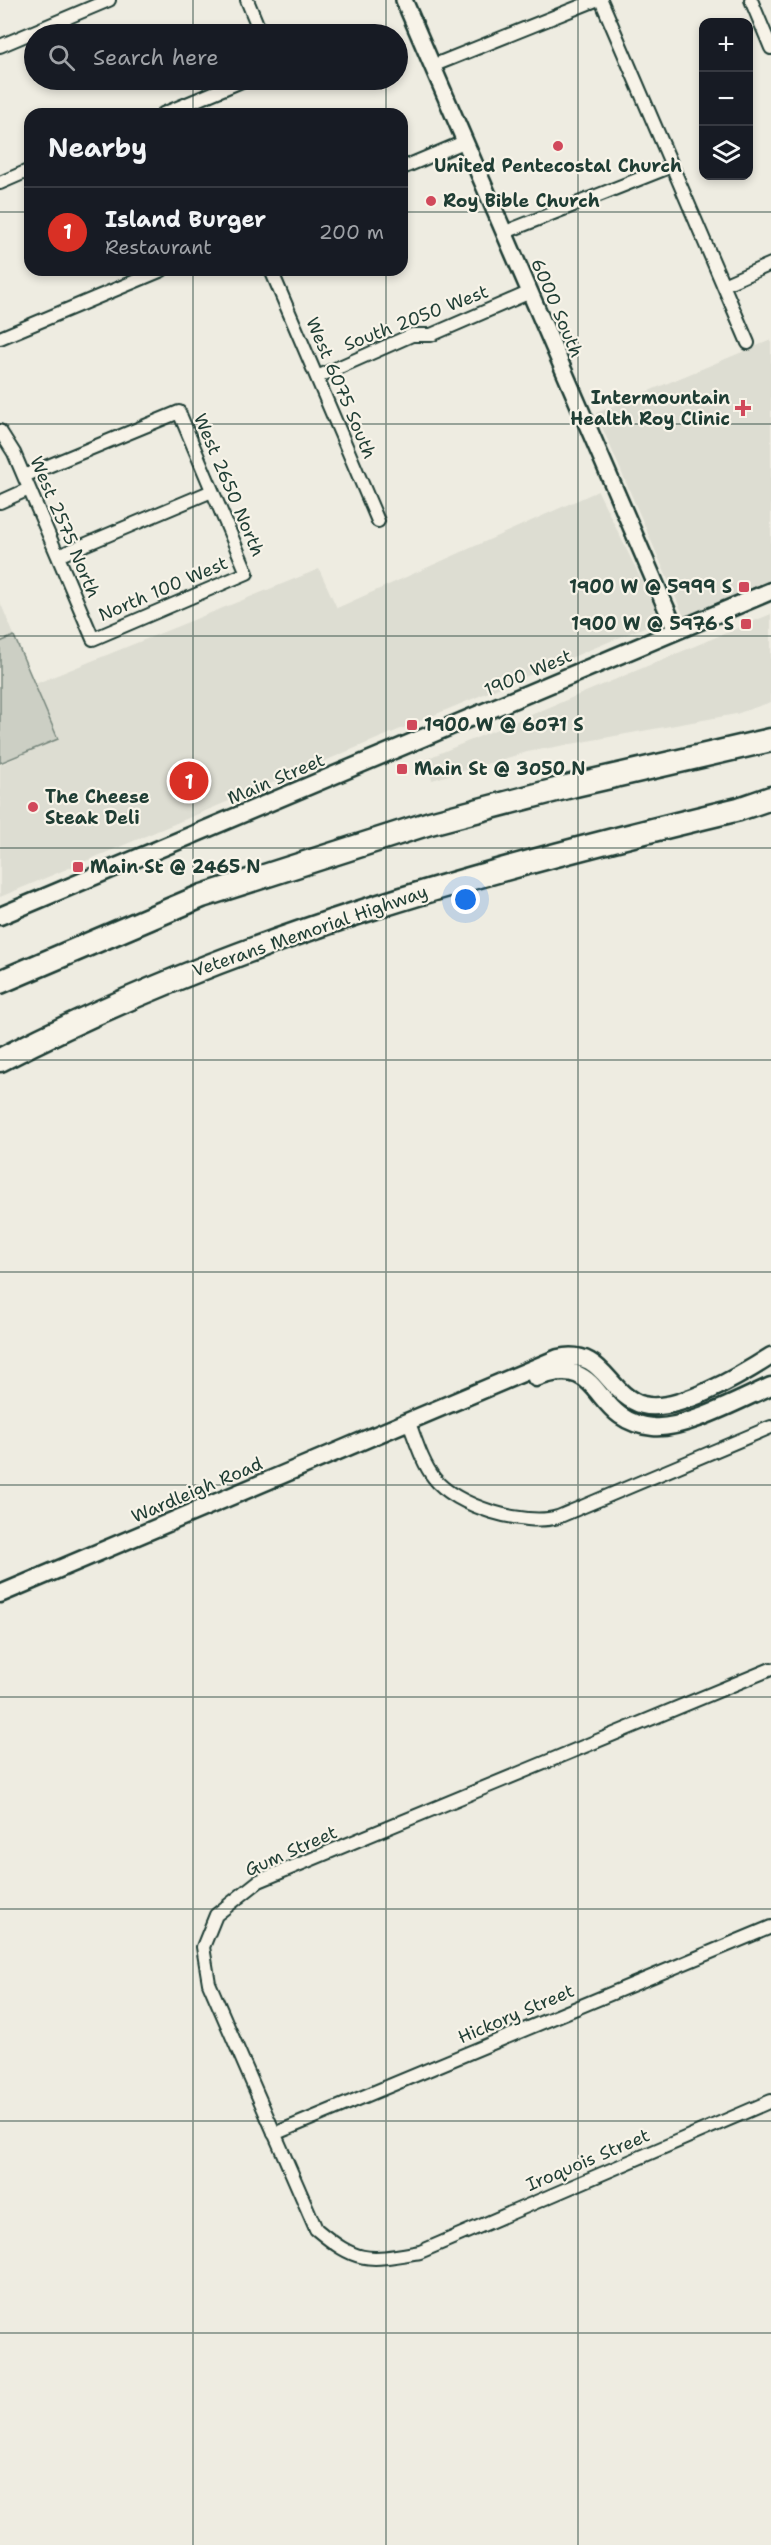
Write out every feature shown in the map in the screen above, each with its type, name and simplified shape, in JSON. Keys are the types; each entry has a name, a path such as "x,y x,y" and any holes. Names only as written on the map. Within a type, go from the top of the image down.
{"highway":[{"path":"0,982 202,896 430,823 574,785 771,740"},
{"name":"Veterans Memorial Highway","path":"0,1060 135,994 242,952 457,880 739,809 771,798"},
{"path":"739,809 771,805"}],"main road":[{"name":"1900 West","path":"400,748 771,591"},
{"name":"Main Street","path":"0,916 400,748"},
{"path":"409,1423 564,1357 590,1361 602,1369 627,1397 641,1404 657,1406 672,1404 717,1385 771,1356"},
{"path":"409,1423 453,1413 561,1371 576,1373 588,1380 608,1407 622,1418 638,1425 656,1428 681,1424 771,1386"},
{"name":"Wardleigh Road","path":"0,1594 409,1423"}],"street":[{"path":"52,24 109,0"},
{"path":"247,0 257,24"},
{"name":"6000 South","path":"404,0 528,293 676,631"},
{"path":"432,66 596,0"},
{"path":"601,0 748,343"},
{"path":"751,0 771,48"},
{"path":"0,46 24,36"},
{"path":"177,108 220,90"},
{"path":"408,165 464,142"},
{"path":"503,233 672,166"},
{"path":"0,183 24,173"},
{"path":"723,285 771,264"},
{"path":"0,339 148,276"},
{"name":"West 6075 South","path":"274,276 378,521"},
{"name":"South 2050 West","path":"317,377 412,335 432,335 528,293"},
{"name":"West 2650 North","path":"24,476 178,412 247,573"},
{"name":"West 2575 North","path":"0,431 24,476 93,639"},
{"path":"0,502 29,489"},
{"path":"58,556 212,491"},
{"name":"North 100 West","path":"93,639 247,573"},
{"path":"409,1423 429,1470 446,1491 468,1502 521,1519 537,1521 558,1517 771,1427"},
{"name":"Gum Street","path":"420,2252 375,2259 343,2252 316,2229 209,1983 203,1947 216,1915 259,1881 771,1669"},
{"name":"Hickory Street","path":"274,2134 771,1927"},
{"name":"Iroquois Street","path":"420,2252 771,2101"}],"shaded area":[{"path":"771,340 771,581 684,617 596,413"},
{"path":"598,491 661,620 0,897 0,765 32,750 0,763 0,602 35,684 319,569 337,608"},
{"path":"771,614 771,702 736,714 527,752 432,780 426,759"},
{"path":"14,636 58,739 0,763 0,642"}],"place":[{"name":"United Pentecostal Church","path":"558,146"},
{"name":"Roy Bible Church","path":"431,201"},
{"name":"Intermountain Health Roy Clinic","path":"743,408"},
{"name":"1900 W @ 5999 S","path":"744,587"},
{"name":"1900 W @ 5976 S","path":"746,624"},
{"name":"1900 W @ 6071 S","path":"412,725"},
{"name":"Main St @ 3050 N","path":"402,769"},
{"name":"Island Burger","path":"189,781"},
{"name":"The Cheese Steak Deli","path":"33,807"},
{"name":"Main St @ 2465 N","path":"78,867"}]}
